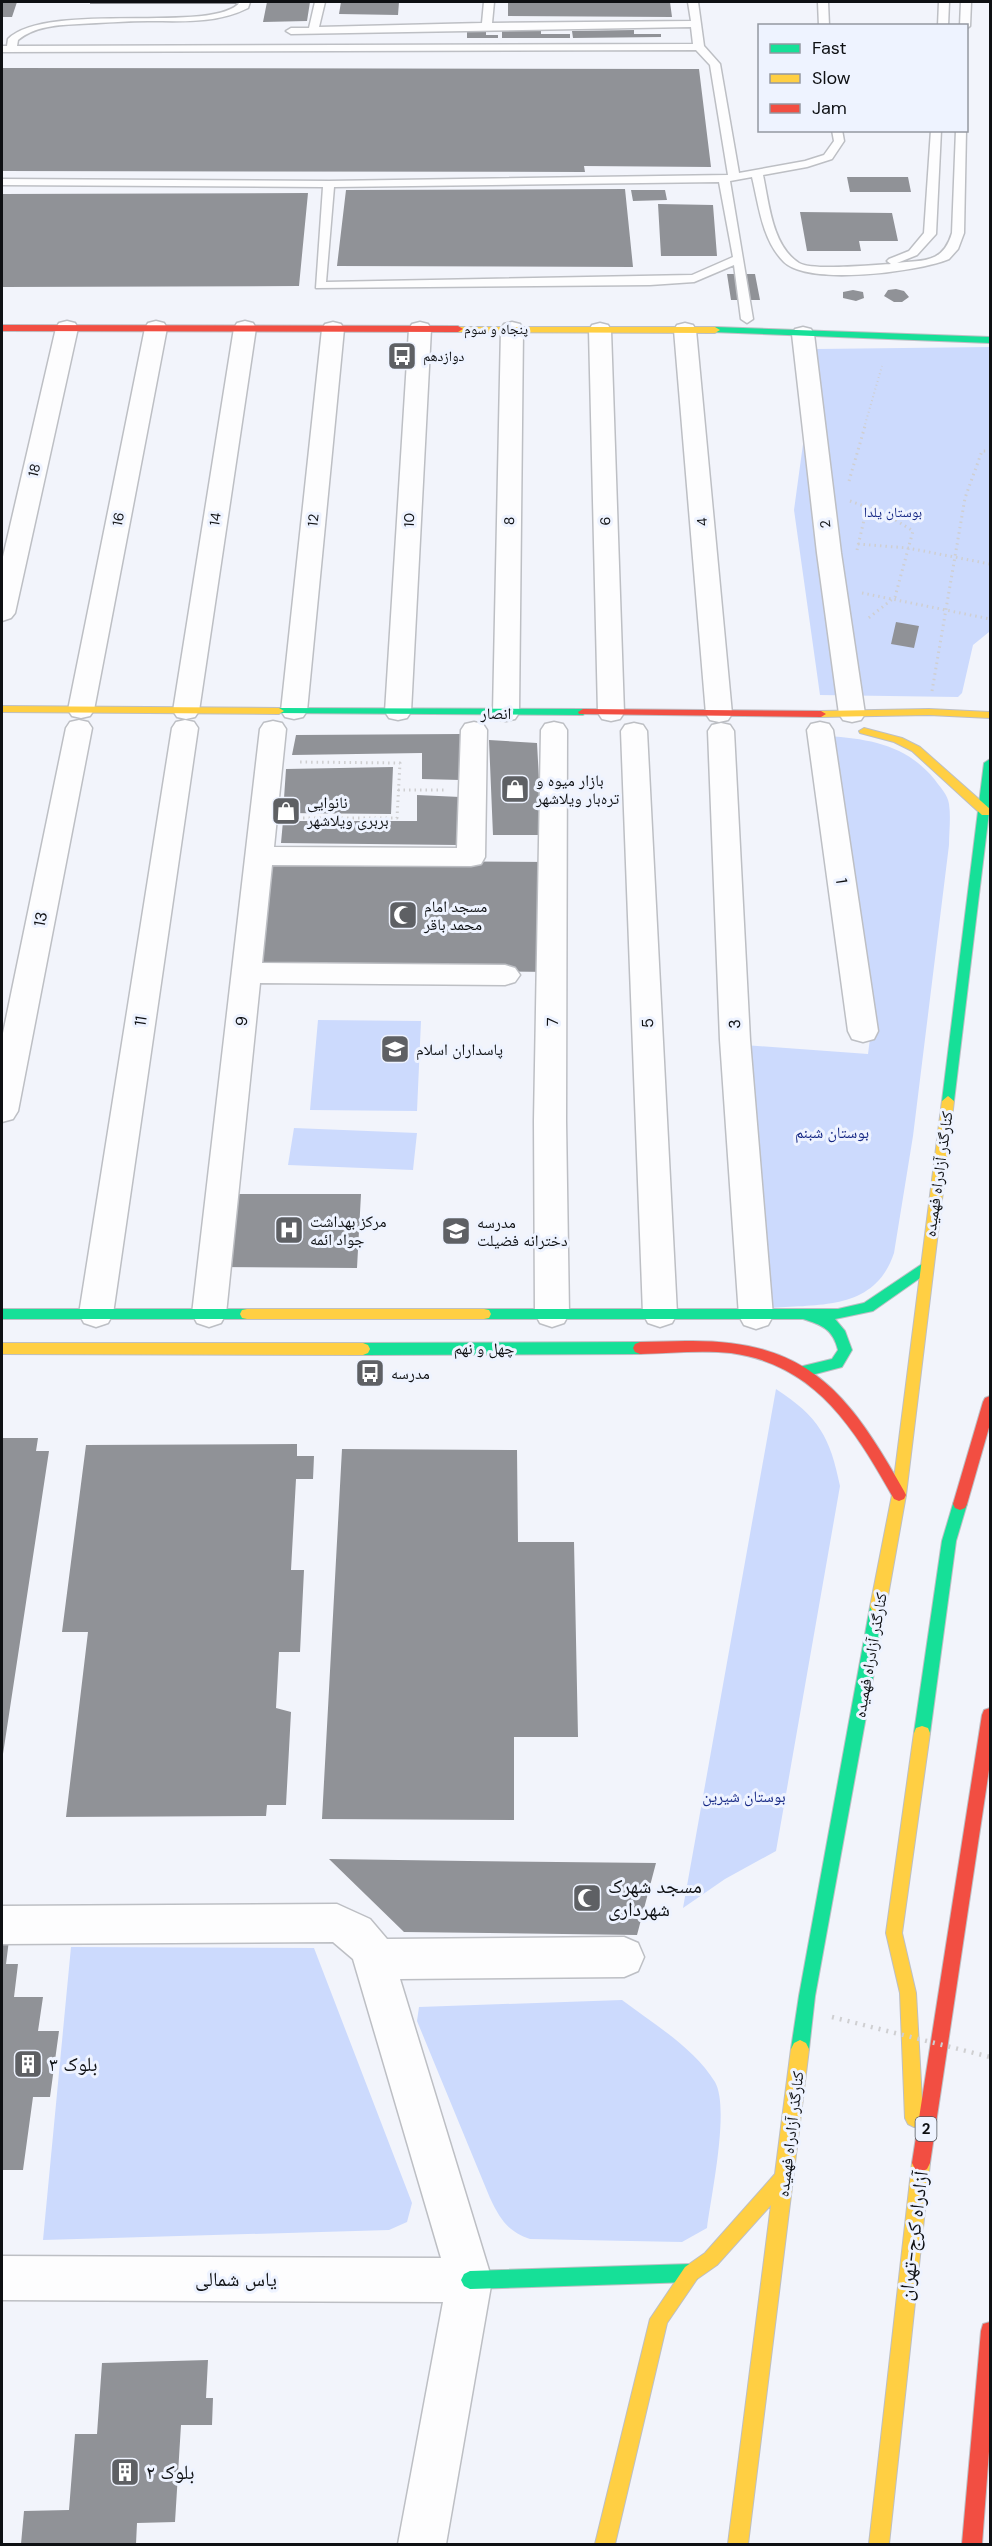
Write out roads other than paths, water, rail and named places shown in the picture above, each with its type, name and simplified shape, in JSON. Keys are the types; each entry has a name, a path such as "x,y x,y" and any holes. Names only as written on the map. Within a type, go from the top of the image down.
{"main road":[{"name":"پنجاه و سوم","path":"2,316 748,325 810,327 990,340"},
{"name":"پنجاه و سوم","path":"2,327 685,330 748,325 810,327"},
{"name":"انصار","path":"2,709 80,723 279,724 398,712 506,713 628,726 856,725 910,732"},
{"name":"انصار","path":"856,725 929,712 990,715"},
{"path":"856,725 916,749 986,812"},
{"name":"کنارگذر آزادراه فهمیده","path":"738,2544 807,1996 899,1495 926,1267 986,812 990,763"},
{"name":"چهل و نهم","path":"2,1314 756,1316 838,1314 868,1307 926,1267"},
{"path":"801,1314 829,1320 843,1340 845,1351 842,1361 834,1367 804,1371"},
{"name":"چهل و نهم","path":"2,1349 731,1348 772,1357 804,1371 825,1384 858,1421 899,1495"},
{"path":"917,2191 908,1993 894,1933 949,1541 990,1402"},
{"name":"آزادراه کرج-تهران","path":"879,2544 917,2191 990,1715"},
{"path":"605,2544 659,2319 692,2274 711,2259 785,2177"},
{"path":"470,2280 600,2274 692,2274"},
{"path":"972,2544 990,2331"}],"street":[{"name":"2","path":"810,327 829,553 856,725"},
{"name":"18","path":"2,613 68,328"},
{"name":"16","path":"80,723 156,328"},
{"name":"14","path":"185,724 245,328"},
{"name":"12","path":"279,724 333,329"},
{"name":"10","path":"398,712 420,329"},
{"name":"8","path":"506,713 512,329"},
{"name":"6","path":"600,330 628,726"},
{"name":"4","path":"685,330 721,727"},
{"name":"13","path":"2,1111 80,723"},
{"name":"11","path":"96,1314 185,724"},
{"name":"9","path":"209,1314 270,762 279,724"},
{"name":"5","path":"628,726 660,1314"},
{"name":"3","path":"721,727 735,1040 756,1316"},
{"path":"260,856 471,857 474,730"},
{"name":"7","path":"552,1314 550,1121 554,730"},
{"name":"1","path":"820,730 863,1031"},
{"path":"247,973 505,975"},
{"path":"2,1925 337,1923 356,1933 370,1948 470,2280 422,2544"},
{"path":"374,1959 624,1957"},
{"name":"یاس شمالی","path":"2,2278 470,2280"}],"lane":[{"path":"7,49 13,39 23,30 48,24 145,18 196,19 235,12 244,6 245,2"},
{"path":"313,30 320,2"},
{"path":"487,26 489,2"},
{"path":"693,2 699,47 715,64 748,325"},
{"path":"823,2 824,24"},
{"path":"943,24 944,2"},
{"path":"965,24 966,2"},
{"path":"291,31 696,24"},
{"path":"7,49 699,47"},
{"path":"2,182 329,184 729,178 807,164 828,157 839,141 837,132"},
{"path":"829,269 890,262 913,253 930,234 936,132"},
{"path":"757,174 774,240 798,268 883,268 928,263 944,258 952,248 958,233 961,132"},
{"path":"329,184 320,286 650,281 694,278 739,259"}],"place":[{"name":"دوازدهم","path":"402,356"},
{"name":"بازار میوه و تره‌بار ویلاشهر","path":"515,789"},
{"name":"نانوایی بربری ویلاشهر","path":"286,811"},
{"name":"مسجد امام محمد باقر","path":"403,915"},
{"name":"پاسداران اسلام","path":"395,1049"},
{"name":"مرکز بهداشت جواد ائمه","path":"289,1230"},
{"name":"مدرسه دخترانه فضیلت","path":"456,1231"},
{"name":"مدرسه","path":"370,1373"},
{"name":"مسجد شهرک شهرداری","path":"587,1898"},
{"name":"بلوک ۳","path":"28,2064"},
{"name":"بلوک ۲","path":"125,2472"}],"park label":[{"name":"بوستان یلدا","path":"893,512"},
{"name":"بوستان شبنم","path":"832,1132"},
{"name":"بوستان شیرین","path":"744,1796"}]}
